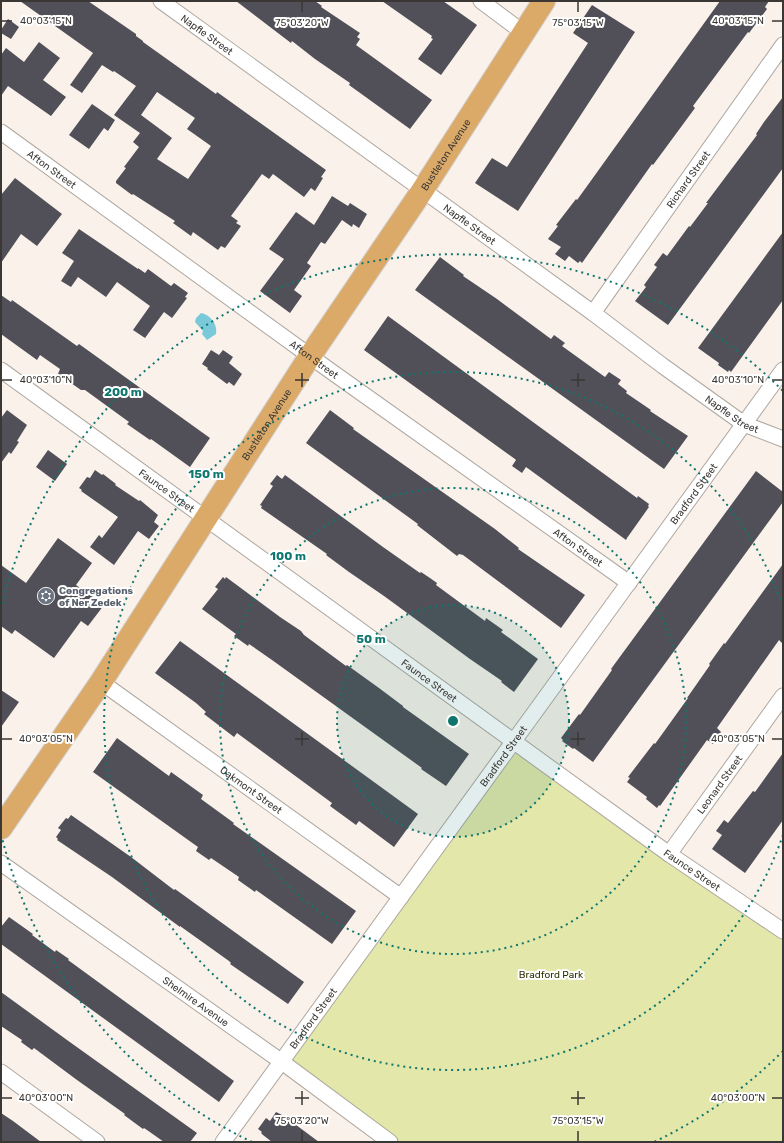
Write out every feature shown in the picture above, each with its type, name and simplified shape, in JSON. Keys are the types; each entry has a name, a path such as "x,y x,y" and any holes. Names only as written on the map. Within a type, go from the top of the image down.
{"main road":[{"name":"Bustleton Avenue","path":"1,828 101,682 207,519 310,356 422,191 544,1"}],"street":[{"name":"Napfle Street","path":"161,1 744,424 783,439"},
{"path":"482,1 524,33"},
{"name":"Richard Street","path":"593,313 783,45"},
{"name":"Afton Street","path":"1,132 310,356 629,583"},
{"name":"Faunce Street","path":"1,370 669,854 783,931"},
{"name":"Bradford Street","path":"224,1142 783,370"},
{"name":"Oakmont Street","path":"101,682 401,897"},
{"name":"Leonard Street","path":"669,854 783,696"},
{"name":"Shelmire Avenue","path":"1,863 282,1062 390,1142"},
{"path":"1,1072 97,1142"}],"green space":[{"name":"Bradford Park","path":"514,741 783,931 783,1142 390,1142 282,1062"}],"water":[{"path":"201,313 211,318 216,327 216,334 207,340 202,334 203,331 195,322 196,318"}],"building":[{"path":"20,1 88,1 136,34 136,36 143,42 216,94 217,92 326,170 321,177 323,178 315,191 311,188 304,197 273,174 269,179 262,174 231,216 238,221 236,223 241,226 225,248 221,246 218,250 193,232 191,236 173,223 175,221 133,194 132,195 116,183 126,168 124,167 139,147 133,142 140,133 114,115 136,86 114,71 113,72 102,65 82,93 70,85 93,53","holes":["157,92 195,118 187,129 211,146 188,179 157,159 172,138 141,115"]},
{"path":"236,1 315,1 322,6 321,7 360,33 357,37 360,39 356,45 432,100 410,129 349,85 350,83 292,41 291,43"},
{"path":"382,1 443,1 477,25 441,75 418,59 433,39 431,38 432,36"},
{"path":"720,1 769,1 765,7 767,9 693,106 695,108 653,165 652,164 582,263 580,261 578,263 569,256 565,261 555,254 561,247 548,239 558,226 556,225 576,199 577,200"},
{"path":"592,5 635,32 518,211 475,183 492,158 507,167 588,43 573,33"},
{"path":"8,19 19,27 11,39 1,33 1,30"},
{"path":"39,42 60,58 43,80 66,97 51,116 8,86 1,96 1,55 6,48 24,62"},
{"path":"783,97 783,168 668,325 635,301 646,287 644,285 657,267 654,265 663,253 667,256 689,226 690,227"},
{"path":"92,104 115,120 108,131 104,128 89,149 69,135"},
{"path":"15,178 62,214 37,246 21,234 1,263 1,195"},
{"path":"332,196 348,206 350,203 367,214 359,228 353,224 352,227 342,220 325,244 321,242 307,263 311,266 294,290 302,296 290,313 260,291 284,259 269,249 296,212 314,225"},
{"path":"79,229 138,269 145,273 148,269 171,286 174,283 188,293 185,297 187,298 172,318 164,312 145,338 133,330 150,306 117,282 106,297 78,277 71,287 61,281 74,261 62,253"},
{"path":"783,232 783,300 731,372 729,370 728,372 718,365 719,363 698,348"},
{"path":"440,257 464,275 463,276 551,339 554,335 565,343 562,346 605,377 609,372 621,380 618,384 627,391 626,393 688,436 664,469 415,290"},
{"path":"1,295 11,302 12,300 77,346 79,344 210,438 190,467 127,424 129,422 85,390 81,390 58,374 60,369 40,355 37,360 1,334"},
{"path":"388,316 637,498 638,496 649,504 649,507 626,540 526,467 522,473 512,466 516,460 515,459 364,350"},
{"path":"211,350 219,355 223,350 233,357 229,363 242,374 234,386 229,382 227,384 202,364"},
{"path":"7,410 27,425 17,441 19,442 11,454 9,452 1,463 1,418"},
{"path":"330,410 354,428 353,429 495,529 519,548 518,549 585,595 561,628 463,555 459,554 457,556 417,525 418,524 306,443"},
{"path":"48,450 67,464 55,481 36,467"},
{"path":"95,470 102,475 103,474 116,484 115,485 139,501 140,500 158,515 154,522 159,526 149,539 138,531 114,565 90,547 99,535 102,538 118,517 81,491 82,490 79,488 87,477 90,478"},
{"path":"756,471 783,492 783,502 593,762 562,741 563,740 561,738 579,714 580,715 612,670 611,669"},
{"path":"277,475 282,479 285,475 383,547 437,583 436,585 485,621 486,618 503,630 501,632 538,659 514,692 501,682 502,681 261,508 262,506 260,505 273,486 270,484"},
{"name":"Congregations of Ner Zedek","path":"58,538 92,563 76,585 104,605 88,626 81,621 54,658 15,630 12,634 1,626 1,565 26,583"},
{"path":"783,564 783,644 779,640 717,728 721,732 713,744 707,740 660,806 659,805 657,808 646,799 647,797 627,782 630,778 628,777 654,743 655,744 688,698 710,665 709,664"},
{"path":"223,577 225,579 226,577 301,631 304,635 346,666 347,665 469,754 446,786 272,660 249,644 248,646 234,636 236,634 202,609 218,589 215,587"},
{"path":"180,641 418,814 394,847 359,821 356,825 330,806 332,803 237,733 234,737 204,714 206,712 196,703 155,673"},
{"path":"1,690 19,702 1,727"},
{"path":"117,738 169,776 171,772 203,795 201,799 234,823 233,824 356,911 332,944 256,890 255,892 238,880 239,877 211,858 209,860 196,851 198,847 93,772"},
{"path":"783,753 783,820 745,873 712,849 722,835 716,831 724,820 728,823 753,791 755,792"},
{"path":"71,815 304,982 288,1004 230,964 231,963 229,961 112,877 57,840 58,839 56,837 61,830 58,828 66,818 68,819"},
{"path":"9,917 55,952 56,950 69,959 68,960 234,1081 219,1102 1,944 1,927"},
{"path":"1,992 197,1133 190,1142 164,1142 144,1128 143,1129 124,1115 125,1114 34,1048 32,1050 21,1042 22,1040 1,1026"},
{"path":"276,1112 284,1116 319,1142 272,1142 258,1129 266,1118 270,1121"},
{"path":"1,1113 13,1121 41,1142 1,1142"}],"place":[{"name":"Congregations of Ner Zedek","path":"46,596"}]}
